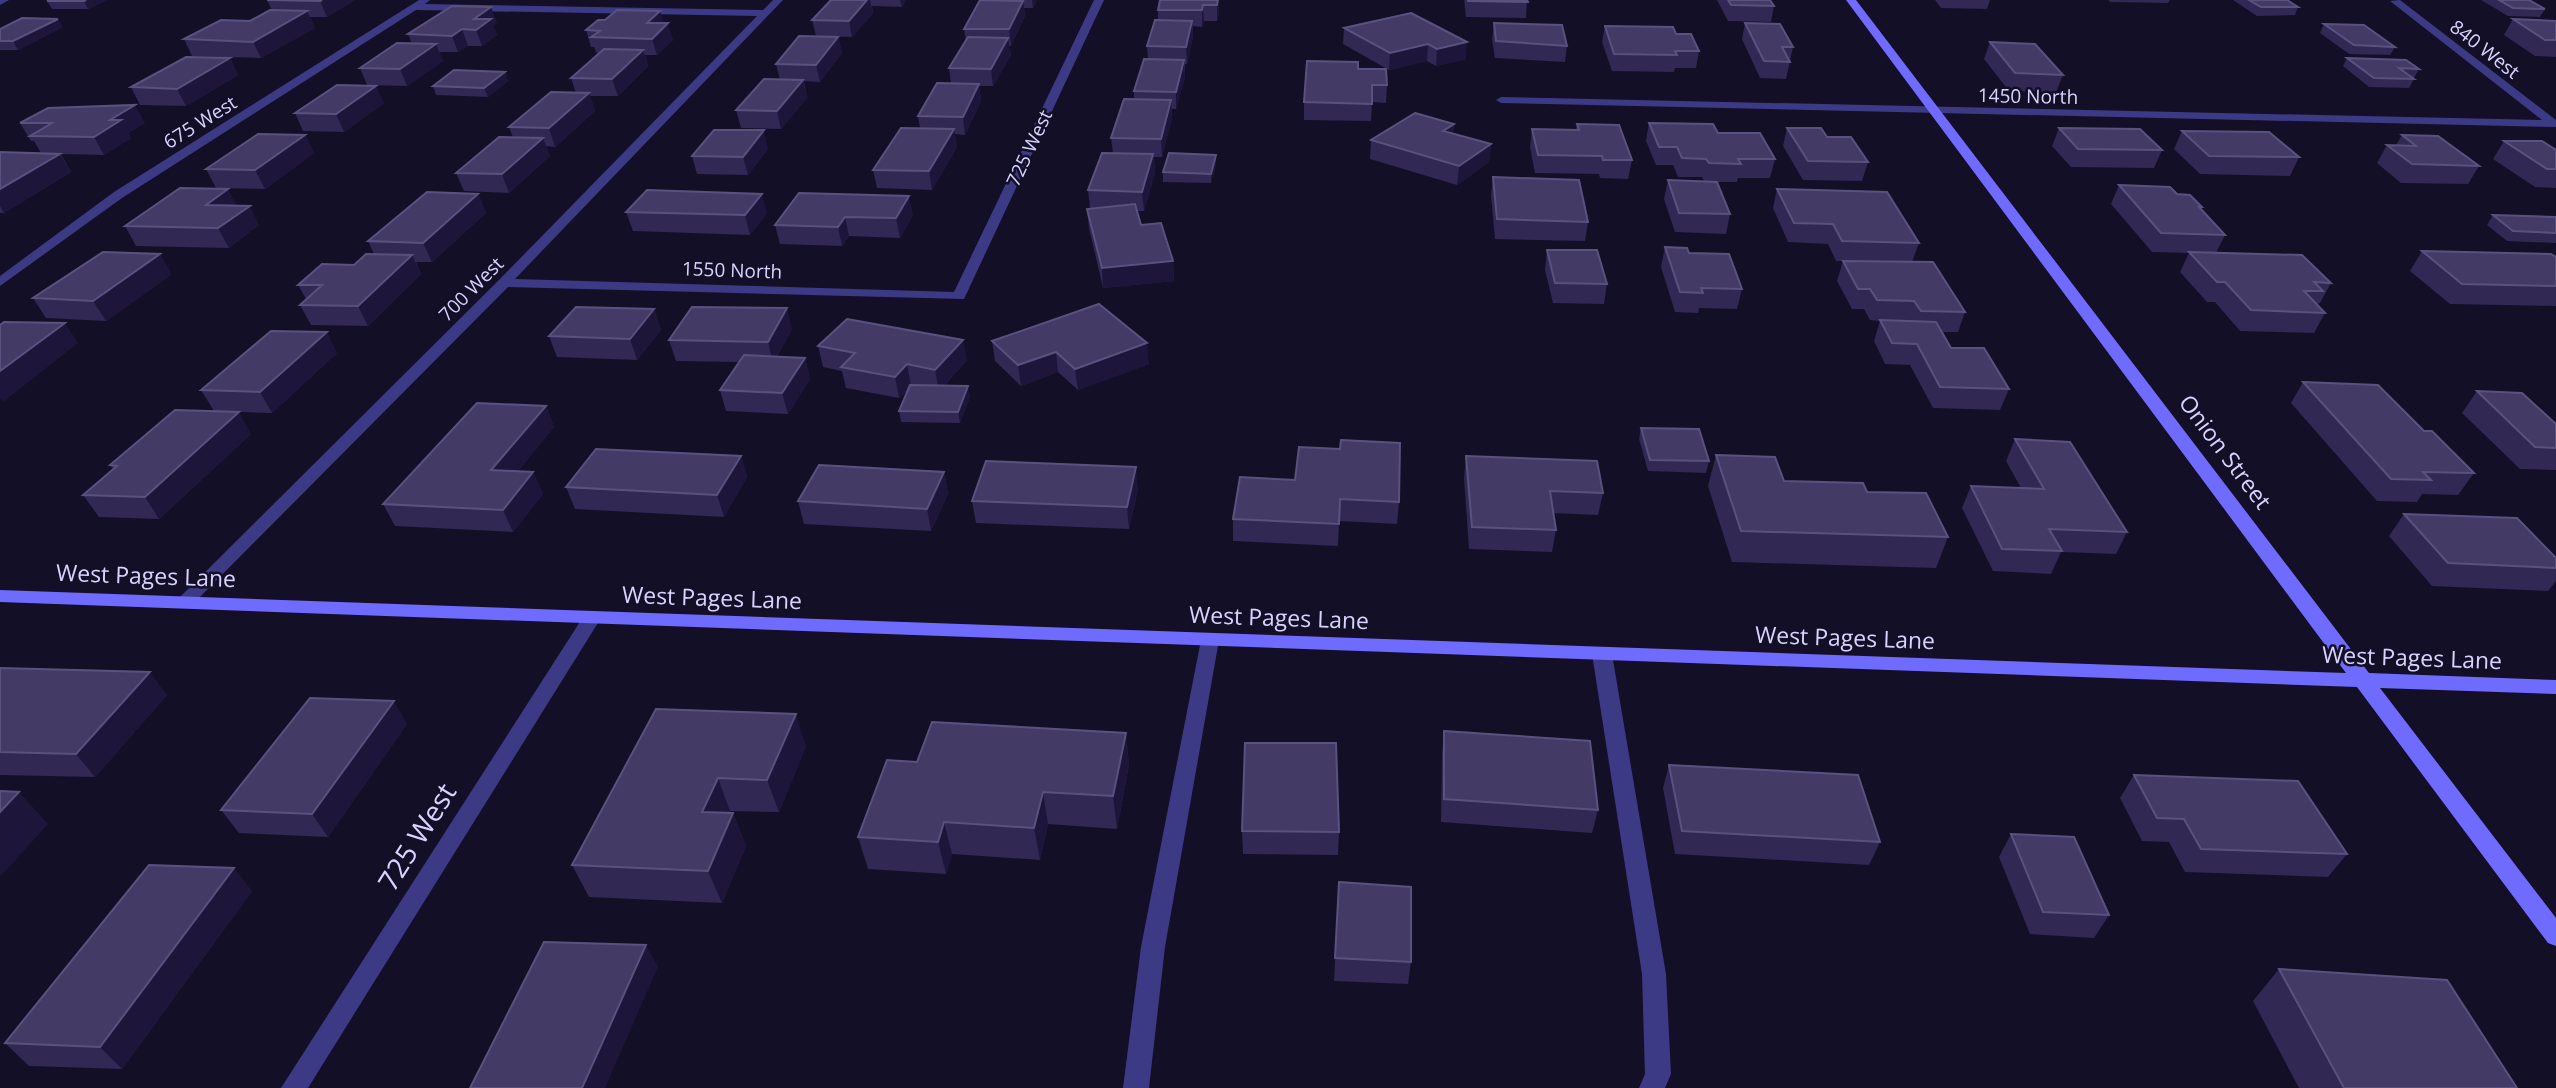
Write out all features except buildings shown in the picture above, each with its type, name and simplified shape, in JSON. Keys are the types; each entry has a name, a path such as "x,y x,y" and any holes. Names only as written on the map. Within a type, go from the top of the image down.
{"street":[{"name":"700 West","path":"187,601 504,284 778,0"},
{"name":"725 West","path":"959,296 1099,0"},
{"name":"Onion Street","path":"1851,0 2556,936"},
{"name":"840 West","path":"2395,1 2554,124"},
{"path":"420,3 765,13"},
{"name":"675 West","path":"0,282 118,195 420,3"},
{"name":"1450 North","path":"1501,100 2554,124"},
{"name":"1550 North","path":"504,284 959,296"},
{"name":"West Pages Lane","path":"0,596 2556,687"},
{"name":"725 West","path":"294,1088 592,618"},
{"path":"1136,1088 1153,947 1210,640"},
{"path":"1602,654 1654,974 1658,1074 1653,1088"}]}
